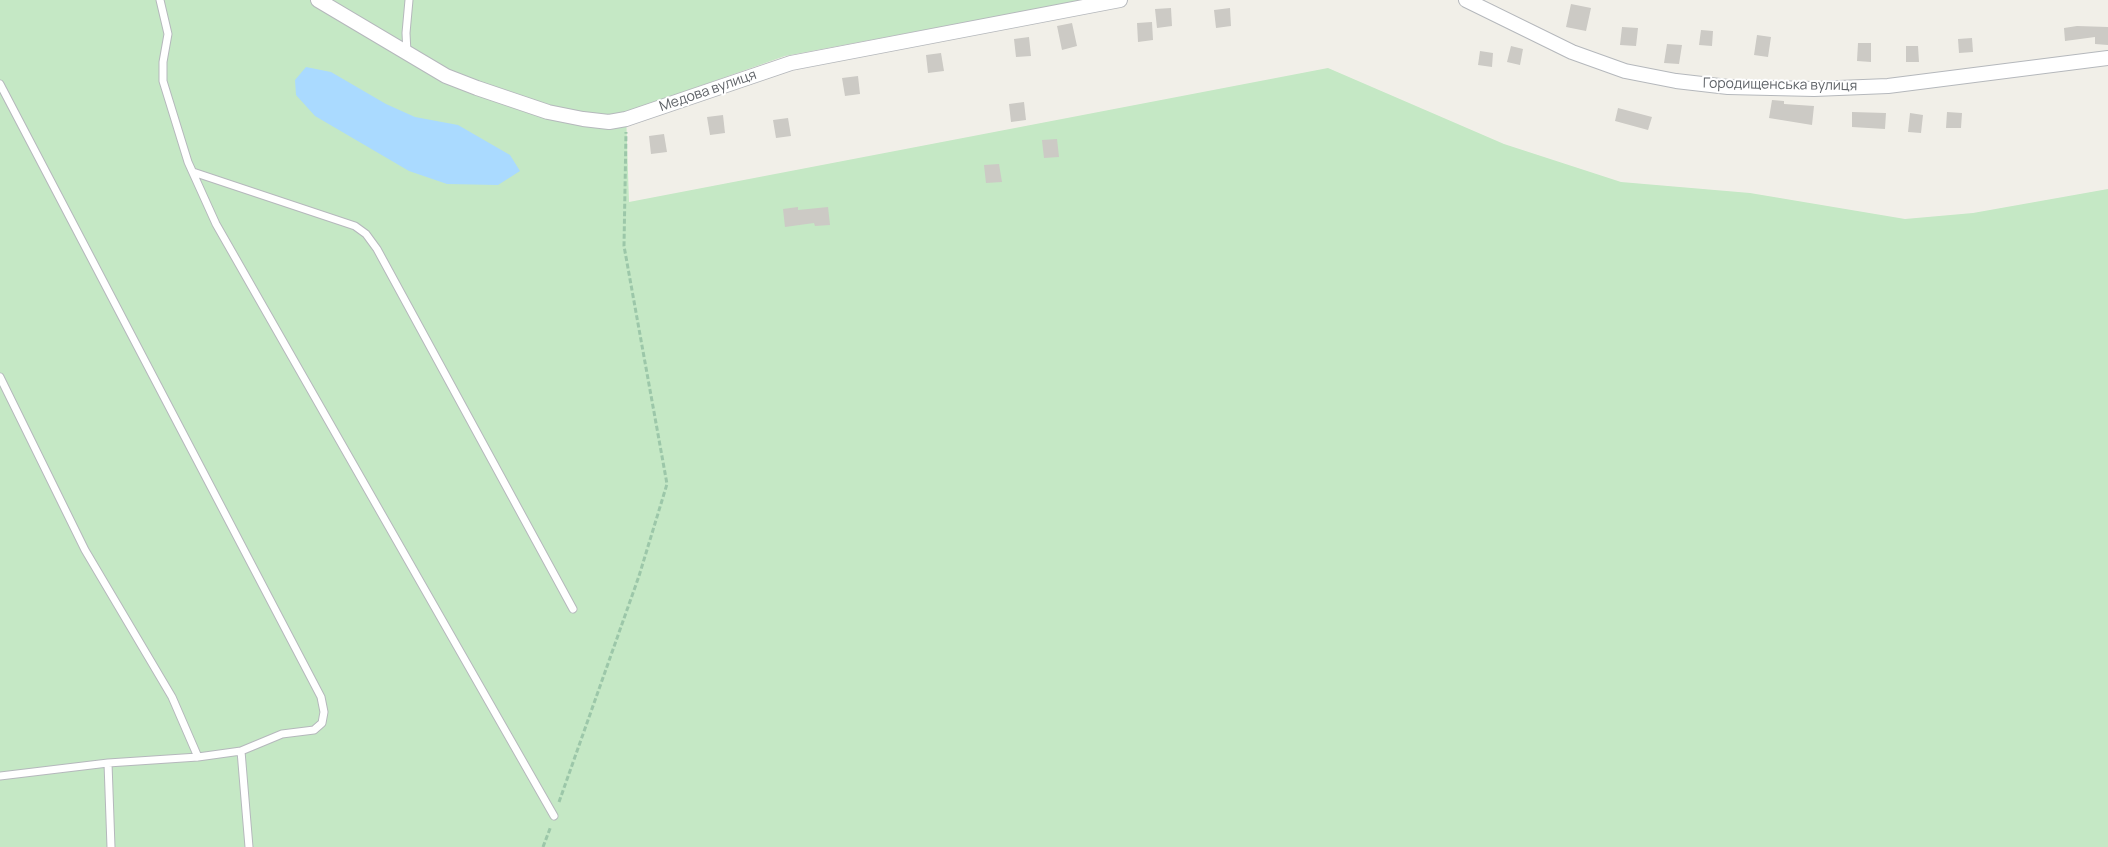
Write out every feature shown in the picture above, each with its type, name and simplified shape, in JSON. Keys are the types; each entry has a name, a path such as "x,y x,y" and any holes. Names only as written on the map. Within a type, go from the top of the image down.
{"street":[{"name":"Медова вулиця","path":"318,0 446,76 548,112 610,122 626,119 791,63 1120,0"},
{"name":"Городищенська вулиця","path":"1466,0 1572,52 1625,71 1676,81 1728,87 1814,89 1888,86 2108,58"}],"lane":[{"path":"160,0 168,34 163,62 163,81 193,172 216,224 554,816"},
{"path":"407,54 406,33 409,0"},
{"path":"0,84 321,697 324,712 322,723 314,730 282,734 241,751 198,757 108,763 0,776"},
{"path":"193,172 355,226 366,234 382,258 573,608"},
{"path":"0,377 85,550 172,697 198,757"},
{"path":"241,751 249,847"},
{"path":"108,763 111,847"}],"path":[{"path":"543,847 639,576 667,484 624,246 626,119"}],"green space":[{"path":"0,0 1084,0 785,56 626,112 629,202 1328,68 1504,144 1621,182 1750,193 1905,219 1973,213 2108,189 2108,847 0,847"}],"water":[{"path":"306,67 331,72 386,104 415,117 458,125 510,155 520,171 498,185 447,184 409,171 315,116 296,95 295,80"}],"building":[{"path":"1571,4 1591,8 1586,31 1566,27"},
{"path":"1171,8 1172,26 1157,28 1155,9"},
{"path":"1230,8 1231,26 1216,28 1214,10"},
{"path":"1152,22 1153,40 1138,42 1137,23"},
{"path":"1072,23 1077,46 1062,50 1057,26"},
{"path":"2077,26 2108,27 2108,45 2095,44 2095,37 2065,41 2064,28"},
{"path":"1622,27 1638,28 1636,46 1620,45"},
{"path":"1701,30 1713,31 1712,46 1699,45"},
{"path":"1757,35 1771,37 1768,57 1754,55"},
{"path":"1029,37 1031,56 1016,57 1014,39"},
{"path":"1972,38 1973,52 1959,53 1958,39"},
{"path":"1858,43 1871,43 1871,62 1857,61"},
{"path":"1667,44 1682,45 1679,64 1664,63"},
{"path":"1511,46 1523,49 1520,65 1507,62"},
{"path":"1906,46 1918,46 1919,62 1906,62"},
{"path":"1480,51 1493,53 1492,67 1478,65"},
{"path":"941,53 944,71 928,73 926,55"},
{"path":"858,76 860,94 845,96 842,78"},
{"path":"1772,100 1784,101 1784,104 1814,106 1812,125 1769,118"},
{"path":"1024,102 1026,120 1011,122 1009,104"},
{"path":"1618,108 1652,117 1648,130 1615,121"},
{"path":"1852,112 1886,113 1885,129 1852,127"},
{"path":"1947,112 1962,113 1961,128 1946,128"},
{"path":"1910,113 1923,115 1921,133 1908,132"},
{"path":"723,115 725,133 710,135 707,117"},
{"path":"788,118 791,136 776,138 773,120"},
{"path":"664,134 667,152 651,154 649,136"},
{"path":"1057,139 1059,157 1044,158 1042,140"},
{"path":"999,164 1002,182 986,183 984,165"},
{"path":"798,207 798,210 828,207 830,225 815,226 814,223 785,227 783,209"}]}
